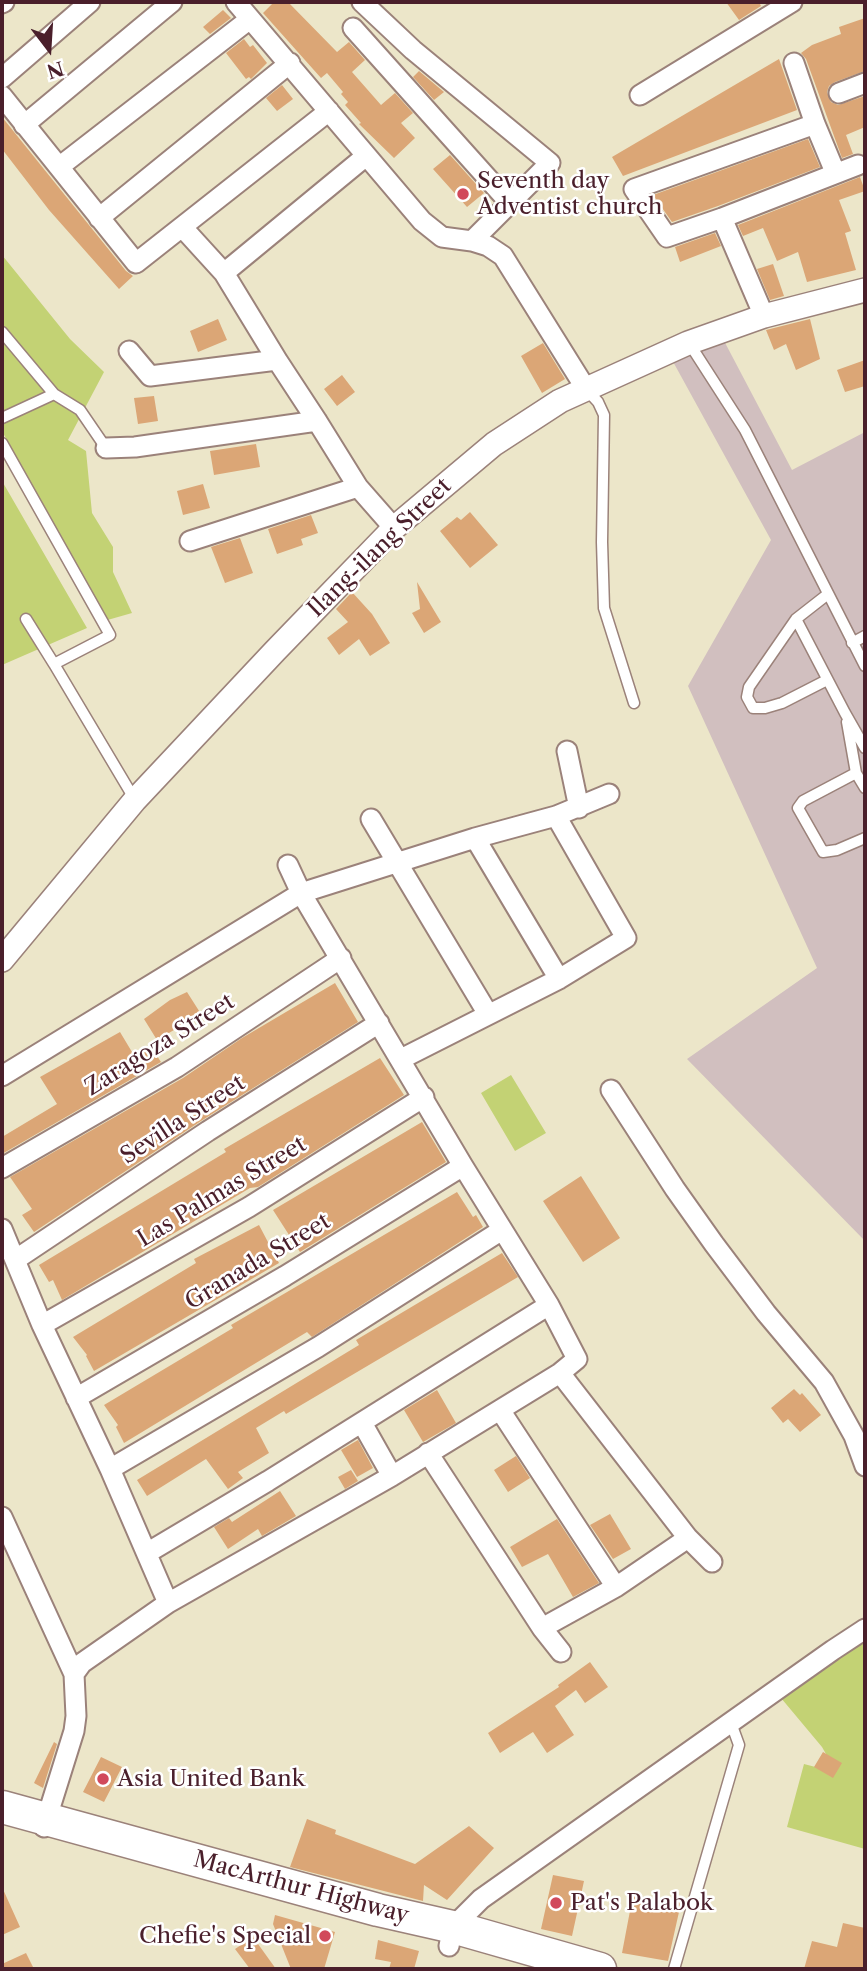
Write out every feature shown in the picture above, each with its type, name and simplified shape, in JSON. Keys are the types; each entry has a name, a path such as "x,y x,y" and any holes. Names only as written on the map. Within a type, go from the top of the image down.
{"highway":[{"name":"MacArthur Highway","path":"2,1807 44,1827"},
{"name":"MacArthur Highway","path":"2,1823 44,1827 451,1936 600,1969"},
{"name":"MacArthur Highway","path":"451,1936 540,1969"}],"street":[{"path":"2,78 90,2"},
{"path":"24,125 172,2"},
{"path":"236,2 422,221 442,237 488,246 503,257 586,389"},
{"path":"362,2 413,50 550,163 472,241"},
{"path":"640,95 792,2"},
{"path":"59,167 250,19"},
{"path":"353,29 509,202"},
{"path":"99,218 290,63"},
{"path":"794,63 835,172"},
{"path":"839,93 865,83"},
{"path":"2,96 136,263 329,111"},
{"path":"815,124 634,189 667,237 858,165"},
{"path":"224,273 366,156"},
{"path":"722,218 764,316"},
{"path":"183,228 224,273 358,487 394,528"},
{"name":"Ilang-ilang Street","path":"2,960 135,800 275,651 394,528 494,444 560,401 688,343 764,316 865,290"},
{"path":"128,351 150,376 277,360"},
{"path":"106,448 135,447 317,421"},
{"path":"190,541 358,487"},
{"path":"566,751 579,808"},
{"path":"2,1076 301,893 475,838 556,816 609,794"},
{"path":"401,1059 559,979 626,938 556,816"},
{"path":"371,819 488,1014"},
{"path":"475,838 559,979"},
{"path":"74,1675 82,1663 168,1603 392,1476 560,1373 577,1359 550,1305 463,1166 301,893 288,865"},
{"name":"Zaragoza Street","path":"2,1168 177,1068 341,958"},
{"name":"Sevilla Street","path":"15,1260 208,1131 379,1023"},
{"path":"611,1090 714,1244 766,1313 824,1382 854,1436 865,1466"},
{"name":"Las Palmas Street","path":"42,1325 249,1207 424,1097"},
{"name":"Granada Street","path":"76,1398 285,1276 463,1166"},
{"path":"2,1229 42,1325 110,1469 168,1603"},
{"path":"110,1469 318,1347 502,1230"},
{"path":"147,1553 550,1305"},
{"path":"560,1373 688,1538 712,1562"},
{"path":"500,1410 616,1587"},
{"path":"362,1423 392,1476"},
{"path":"428,1453 542,1628 561,1652"},
{"path":"2,1517 74,1675 74,1731 44,1827"},
{"path":"542,1628 616,1587 688,1538"},
{"path":"451,1936 481,1899 865,1629"}],"lane":[{"path":"2,332 54,394 80,410 106,448"},
{"path":"688,343 745,430 865,666"},
{"path":"586,389 598,402 604,415 604,608 634,703"},
{"path":"2,418 54,394"},
{"path":"2,443 110,635 54,664"},
{"path":"827,680 782,703 765,708 753,708 747,697 749,687 796,619 828,594"},
{"path":"796,619 865,748"},
{"path":"26,620 135,800"},
{"path":"852,643 865,636"},
{"path":"845,713 856,773 865,788"},
{"path":"856,773 803,800 798,808 823,852 837,850 865,838"},
{"path":"674,1969 739,1745 731,1723"}],"shaded area":[{"path":"722,337 792,470 865,432 865,1241 687,1059 817,968 688,686 771,540 671,358"}],"green space":[{"path":"2,255 70,339 104,372 68,440 86,451 92,513 113,547 113,572 132,613 104,621 2,431"},
{"path":"2,481 87,628 2,665"},
{"path":"511,1075 546,1133 515,1151 481,1093"},
{"path":"865,1629 865,1849 787,1827 804,1764 823,1769 830,1761 822,1747 776,1692"}],"building":[{"path":"274,2 288,2 337,52 349,42 365,60 352,72 381,105 395,93 413,113 401,123 415,138 394,158 359,124 361,123 345,105 348,102 341,94 343,92 327,73 321,78 263,13"},
{"path":"726,2 759,2 761,6 739,20"},
{"path":"223,10 231,18 210,34 203,27"},
{"path":"865,18 865,71 835,82 829,86 827,92 831,102 838,105 865,96 865,127 846,135 853,154 842,158 806,59 801,53 812,45 841,34 839,27"},
{"path":"244,39 250,47 253,45 267,63 251,79 246,79 226,53"},
{"path":"779,59 797,110 623,176 612,157"},
{"path":"419,71 444,92 434,100 413,77"},
{"path":"282,85 293,99 277,111 266,98"},
{"path":"2,117 126,271 133,276 119,289 49,210 2,149"},
{"path":"808,139 820,167 718,206 672,222 653,195"},
{"path":"450,155 484,193 467,207 433,169"},
{"path":"860,177 865,191 839,200 851,231 845,233 856,270 807,282 798,252 777,261 763,228 743,236 738,225"},
{"path":"715,233 721,246 680,262 675,247"},
{"path":"773,264 784,296 770,300 757,269"},
{"path":"218,319 227,340 198,352 190,331"},
{"path":"810,319 820,359 796,370 786,344 774,350 766,330"},
{"path":"543,343 565,379 542,393 521,356"},
{"path":"865,360 865,386 845,392 837,370"},
{"path":"342,375 355,392 337,406 324,389"},
{"path":"154,396 158,421 138,424 134,398"},
{"path":"256,444 260,467 214,475 210,451"},
{"path":"203,484 210,508 183,515 177,491"},
{"path":"470,512 498,545 470,568 440,531 457,517 461,520"},
{"path":"311,515 318,533 301,539 303,545 277,554 268,529"},
{"path":"240,538 253,573 225,583 211,547"},
{"path":"417,582 441,622 424,633 412,613 420,609"},
{"path":"352,592 372,614 390,643 370,656 359,639 339,655 327,638 348,622 336,609"},
{"path":"335,983 358,1022 201,1121 34,1232 22,1215 32,1209 10,1177 183,1078 242,1038"},
{"path":"187,992 201,1014 157,1040 144,1019 170,1000"},
{"path":"120,1032 135,1057 151,1047 161,1062 2,1154 2,1137 57,1104 40,1077"},
{"path":"380,1058 404,1095 258,1187 250,1188 62,1300 53,1280 49,1282 39,1265 226,1152 224,1149"},
{"path":"422,1122 446,1162 300,1252 273,1210"},
{"path":"581,1176 620,1238 583,1262 543,1201"},
{"path":"457,1192 483,1227 312,1337 307,1332 124,1443 116,1427 118,1425 104,1405 233,1328 231,1325"},
{"path":"259,1225 279,1263 94,1371 87,1355 73,1337 196,1263 194,1259"},
{"path":"502,1253 518,1277 286,1414 284,1411 256,1428 269,1453 238,1472 243,1478 228,1489 206,1459 147,1496 137,1480 359,1345 356,1340"},
{"path":"794,1389 800,1395 802,1393 821,1415 800,1432 788,1419 783,1423 771,1408"},
{"path":"437,1390 456,1423 423,1442 404,1410"},
{"path":"358,1440 373,1468 357,1477 341,1450"},
{"path":"516,1456 530,1478 508,1492 494,1470"},
{"path":"351,1470 358,1481 345,1489 338,1477"},
{"path":"280,1491 296,1516 262,1536 258,1529 228,1549 214,1527 229,1518 232,1522"},
{"path":"610,1514 631,1549 613,1559 590,1525"},
{"path":"557,1519 599,1583 573,1597 548,1554 522,1567 510,1547"},
{"path":"590,1662 608,1687 585,1703 576,1690 555,1706 574,1735 547,1753 533,1732 500,1753 488,1733 559,1687 558,1685"},
{"path":"54,1742 57,1744 43,1788 34,1783"},
{"path":"823,1752 842,1763 833,1778 814,1767"},
{"name":"Asia United Bank","path":"101,1757 122,1767 104,1802 83,1792"},
{"path":"307,1819 336,1830 335,1834 415,1864 469,1826 494,1848 447,1900 424,1885 423,1901 290,1867"},
{"path":"553,1875 584,1881 572,1936 541,1929"},
{"path":"2,1887 20,1927 2,1935"},
{"path":"633,1895 681,1903 668,1961 622,1953"},
{"path":"275,1915 335,1932 324,1969 291,1969 273,1924"},
{"path":"843,1923 865,1928 864,1969 804,1969 812,1941 837,1947"},
{"path":"253,1937 276,1969 250,1969 235,1949"},
{"path":"378,1940 419,1951 414,1969 389,1969 391,1962 375,1959"},
{"path":"26,1953 34,1969 2,1969 2,1964"}],"place":[{"name":"Seventh day Adventist church","path":"463,194"},
{"name":"Asia United Bank","path":"103,1779"},
{"name":"Pat's Palabok","path":"556,1903"},
{"name":"Chefie's Special","path":"325,1936"}]}
